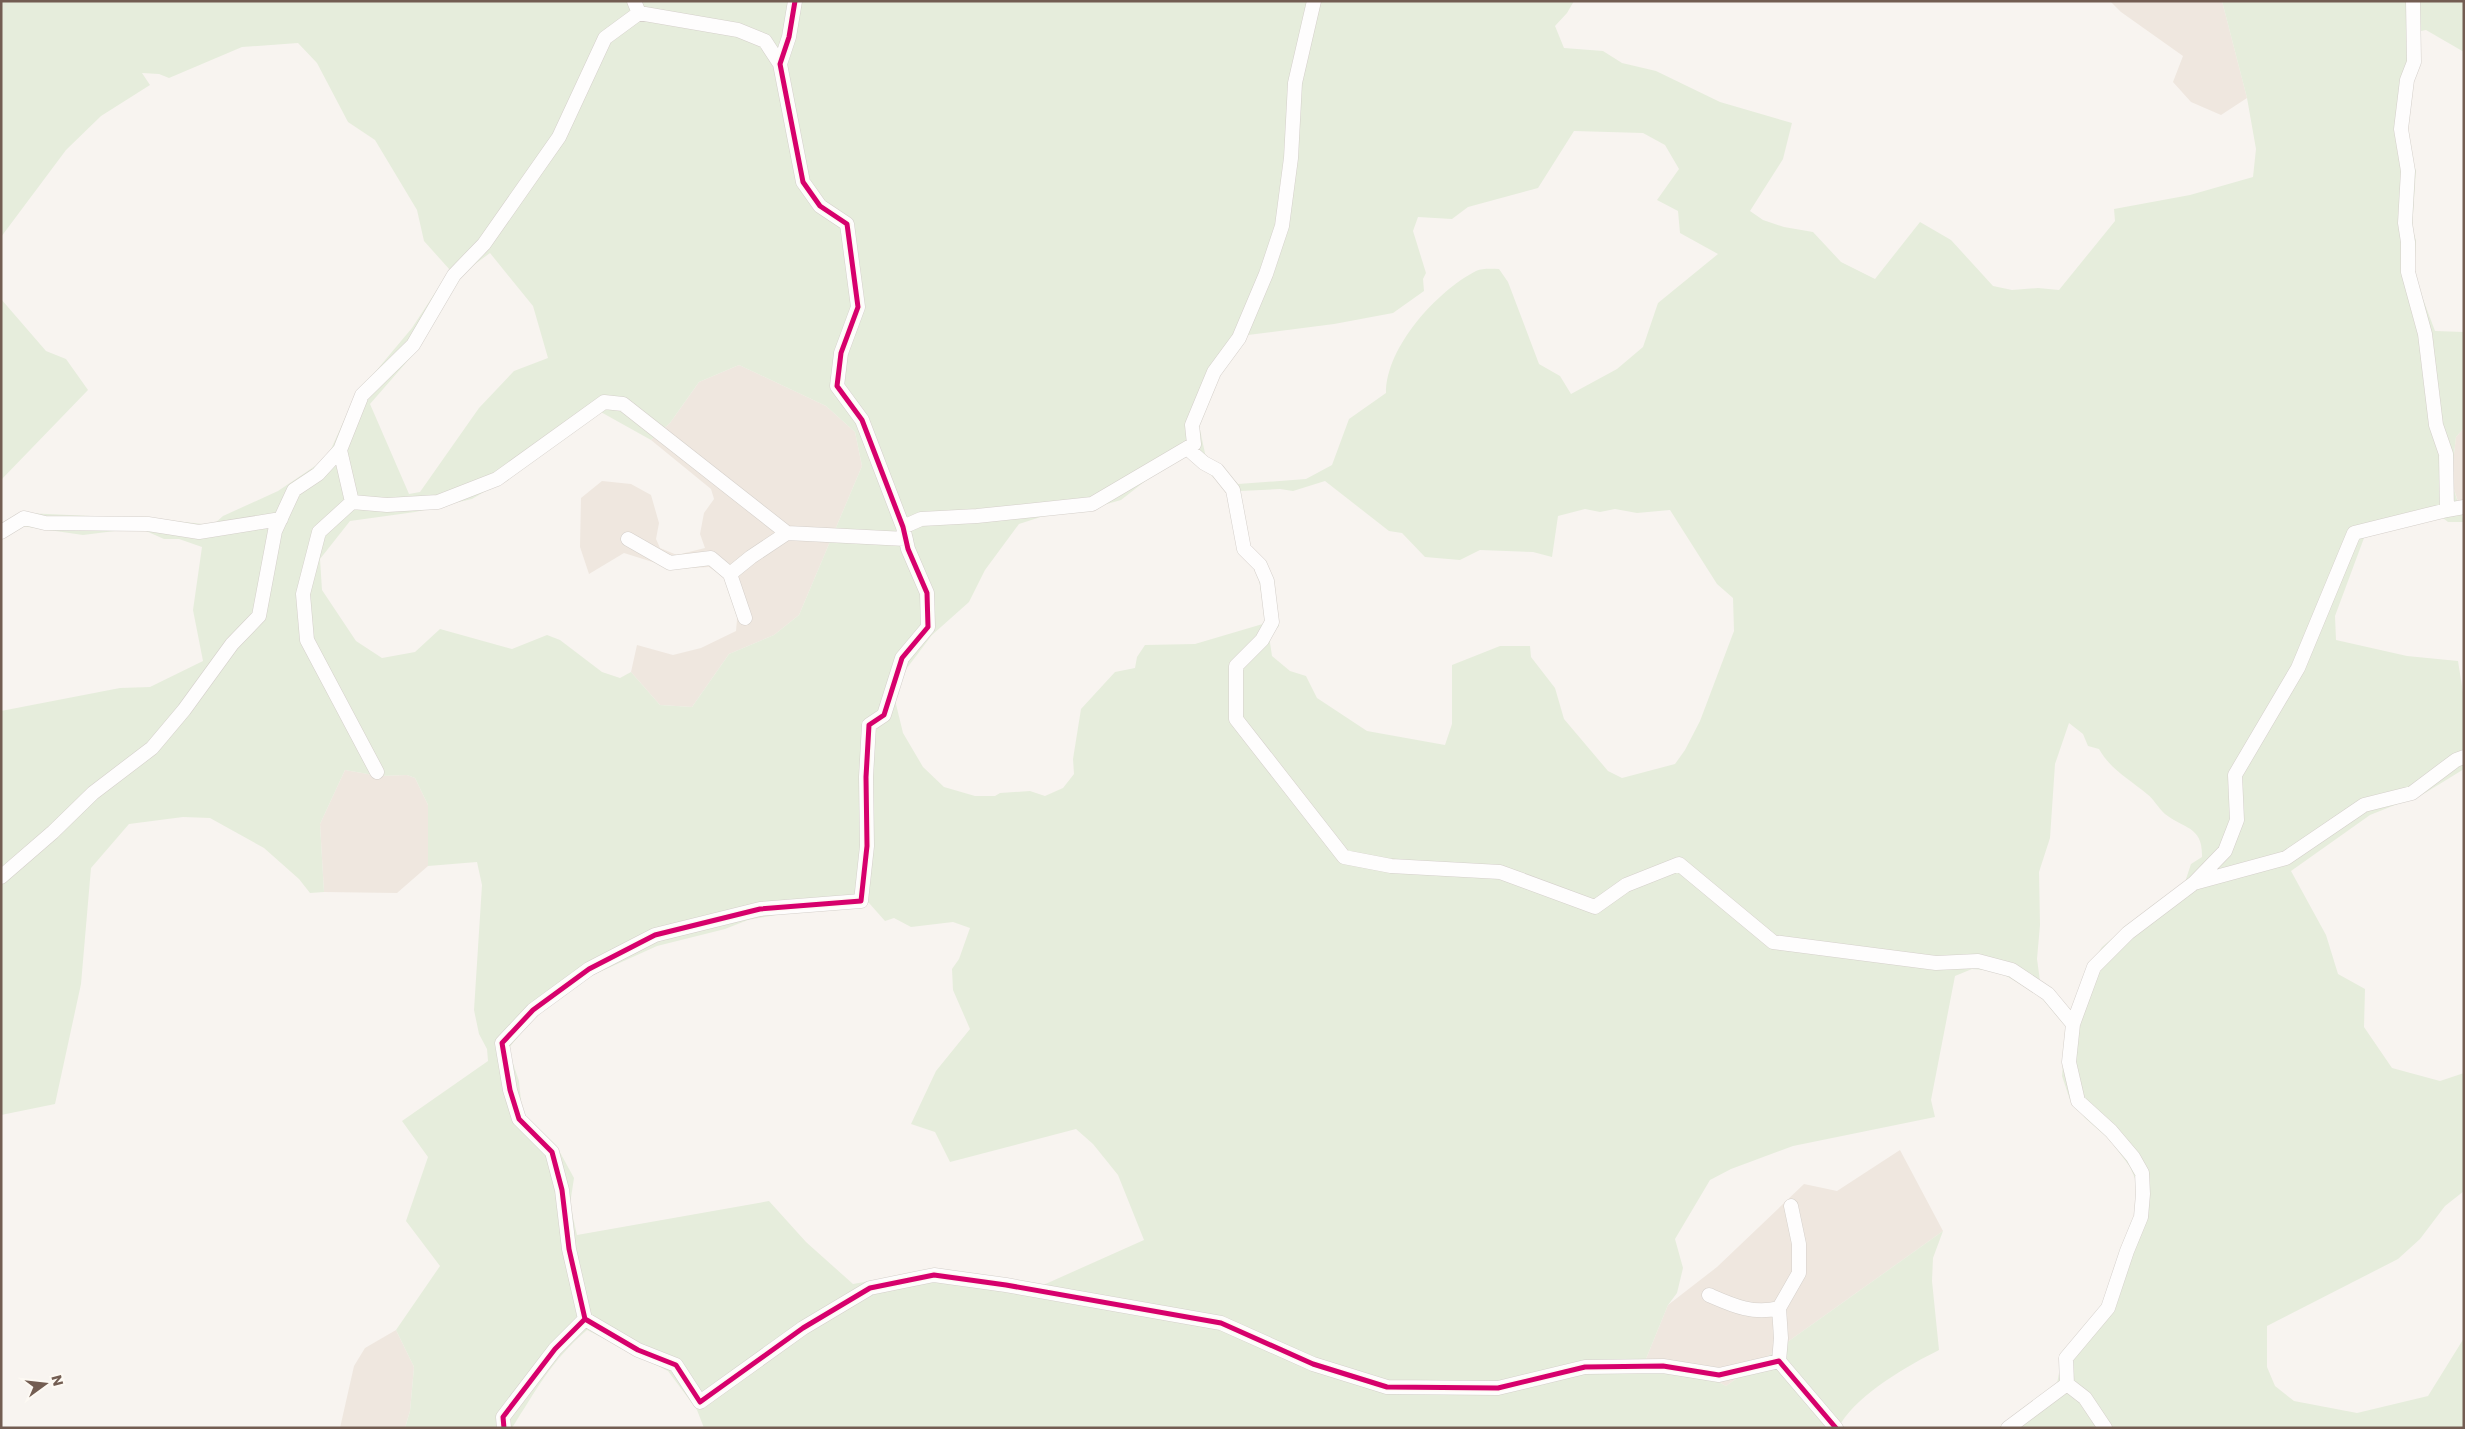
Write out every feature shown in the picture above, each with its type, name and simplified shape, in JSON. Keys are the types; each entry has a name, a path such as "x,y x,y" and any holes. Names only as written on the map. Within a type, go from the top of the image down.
{"street":[{"path":"780,64 789,37 795,1"},
{"path":"730,574 751,557 787,533 904,533 921,519 977,516 1092,504 1194,444 1192,425 1214,372 1239,338 1266,274 1282,226 1292,158 1295,83 1314,1"},
{"path":"2413,1 2414,62 2407,80 2401,129 2408,171 2405,223 2408,242 2408,272 2425,334 2436,425 2446,454 2446,510"},
{"path":"1,877 53,832 93,793 152,748 184,710 232,644 259,616 276,531 294,490 318,474 340,450 362,395 413,345 454,275 484,244 558,137 605,38 637,7 738,30 765,41 780,64 803,182 820,206 847,224 858,307 840,354 837,386 862,420 904,533 908,550 927,593 928,627 902,658 884,715 870,725 866,777 867,846 861,901 760,909 655,935 589,969 533,1010 502,1043 510,1090 519,1120 552,1152 562,1190 569,1249 586,1319 638,1350 676,1365 700,1402 803,1328 870,1288 934,1275 1006,1285 1221,1323 1313,1364 1387,1387 1498,1388 1585,1367 1664,1366 1719,1375 1779,1360"},
{"path":"377,772 307,640 303,594 318,532 352,502 387,505 438,502 497,479 604,402 623,404 787,533"},
{"path":"1187,448 1204,463 1217,470 1233,490 1244,550 1260,565 1267,581 1272,622 1262,640 1236,666 1236,719 1344,857 1391,866 1500,872 1595,907 1626,885 1679,864 1773,942 1936,963 1978,961 2012,970 2048,994 2073,1024"},
{"path":"340,450 352,502"},
{"path":"2105,1428 2085,1398 2067,1384 2066,1358 2108,1308 2127,1250 2141,1217 2144,1194 2142,1173 2133,1157 2110,1131 2078,1101 2069,1062 2073,1024 2094,967 2128,933 2194,883 2225,851 2237,820 2235,776 2298,668 2354,533 2464,507"},
{"path":"1,532 24,518 45,523 148,524 199,532 281,519"},
{"path":"628,539 670,563 710,558 730,574 745,618"},
{"path":"2194,883 2286,858 2364,805 2412,792 2456,760 2464,757"},
{"path":"1791,1206 1799,1244 1799,1273 1779,1308 1781,1338 1779,1360 1836,1428"},
{"path":"1709,1295 1748,1310 1764,1312 1779,1308"},
{"path":"504,1428 503,1417 555,1349 586,1319"},
{"path":"2008,1428 2067,1384"}],"shaded area":[{"path":"2110,1 2222,1 2247,98 2221,115 2191,102 2173,82 2183,56 2121,12"},
{"path":"739,365 826,406 855,432 862,466 799,615 774,635 729,654 692,707 660,705 631,672 637,645 673,655 701,648 736,631 738,608 726,578 709,567 675,569 624,553 589,574 580,547 581,498 602,481 631,484 651,495 659,523 656,539 660,548 677,555 705,548 700,534 704,513 714,499 711,489 651,440 670,423 699,382"},
{"path":"2464,428 2464,520 2451,480 2456,437"},
{"path":"345,770 379,776 407,775 415,778 428,805 428,866 397,893 324,892 320,824"},
{"path":"1900,1150 1943,1231 1726,1386 1709,1377 1641,1371 1668,1305 1717,1267 1804,1184 1837,1191"},
{"path":"396,1330 414,1367 410,1411 405,1428 340,1428 354,1366 365,1348"}],"green space":[{"path":"1,1 1574,1 1567,13 1555,26 1564,48 1603,51 1622,63 1656,71 1720,102 1792,123 1783,159 1750,211 1763,220 1784,227 1813,232 1841,262 1875,279 1920,222 1951,240 1993,286 2012,290 2038,288 2059,290 2115,221 2114,209 2190,195 2253,177 2256,149 2247,98 2222,1 2464,1 2464,52 2426,30 2421,31 2408,115 2408,148 2416,171 2412,229 2416,240 2414,275 2435,331 2464,332 2464,428 2456,437 2451,480 2464,522 2448,522 2443,518 2393,527 2364,538 2335,616 2336,640 2407,656 2458,661 2464,699 2464,769 2425,793 2370,815 2291,871 2326,935 2338,974 2365,989 2364,1027 2392,1068 2440,1081 2464,1073 2464,1191 2445,1206 2420,1239 2398,1259 2267,1326 2267,1367 2275,1386 2294,1401 2357,1413 2428,1396 2464,1338 2464,1428 1998,1428 2057,1384 2062,1356 2104,1303 2136,1217 2137,1183 2130,1167 2110,1140 2085,1118 2070,1100 2062,1076 2066,1027 2040,996 1998,971 1972,969 1955,976 1931,1100 1935,1117 1793,1146 1731,1169 1710,1180 1675,1239 1683,1268 1677,1293 1668,1305 1641,1371 1709,1377 1726,1386 1943,1231 1933,1258 1932,1281 1939,1350 1899,1372 1872,1391 1849,1412 1841,1423 1845,1428 704,1428 697,1410 668,1371 587,1330 554,1364 512,1428 405,1428 410,1411 414,1367 396,1330 440,1266 406,1221 428,1157 402,1121 488,1061 487,1049 479,1034 474,1010 482,885 477,862 428,866 428,805 415,778 407,775 379,776 345,770 320,824 324,892 310,893 299,879 264,848 210,818 183,817 129,824 91,868 81,984 55,1104 1,1115 1,711 120,688 150,687 203,661 193,610 202,547 179,539 164,539 139,528 83,535 21,526 26,513 156,519 213,525 223,516 278,491 327,458 355,396 412,328 450,270 424,241 417,210 375,140 348,122 317,63 298,43 242,47 169,78 159,74 142,73 150,85 101,116 66,150 1,237","holes":["1574,131 1643,133 1665,145 1679,169 1657,200 1678,211 1680,233 1718,254 1658,303 1643,347 1617,369 1571,394 1560,376 1539,364 1508,282 1499,269 1482,269 1461,280 1445,292 1416,322 1404,339 1395,357 1388,375 1386,393 1349,419 1332,465 1306,479 1238,484 1218,464 1206,458 1199,425 1218,378 1248,335 1334,324 1393,313 1424,291 1423,279 1426,273 1413,231 1418,217 1452,219 1468,207 1538,188","490,253 533,306 548,358 514,371 479,408 420,492 409,494 370,404 418,349 459,276","739,365 826,406 855,432 862,466 799,615 774,635 729,654 692,707 660,705 631,672 620,678 602,672 560,640 547,635 512,649 440,629 415,652 382,658 356,641 322,590 320,559 350,521 415,512 472,499 514,474 599,411 651,440 670,423 699,382","1189,454 1227,490 1239,553 1258,573 1266,623 1195,644 1145,645 1137,657 1135,668 1115,672 1081,709 1073,759 1074,774 1063,788 1045,796 1030,791 1000,793 995,796 975,796 944,787 923,767 903,733 895,700 907,668 932,635 969,602 985,570 1019,524 1059,511 1082,511 1121,500 1158,471","1325,481 1389,531 1402,533 1425,557 1460,560 1480,550 1533,552 1552,557 1558,516 1585,509 1600,512 1615,509 1637,513 1670,510 1717,584 1733,598 1734,631 1700,721 1685,750 1675,764 1622,778 1608,771 1564,719 1555,688 1531,657 1530,646 1500,646 1452,665 1452,724 1445,745 1367,731 1317,698 1306,676 1290,671 1272,656 1269,636 1279,626 1274,584 1248,549 1240,491 1280,489 1293,491","2069,723 2083,734 2088,746 2099,749 2114,768 2149,796 2165,814 2196,834 2201,847 2202,857 2191,864 2185,882 2150,907 2102,947 2085,973 2072,1011 2040,981 2037,959 2040,925 2039,872 2050,838 2055,764","869,903 885,921 894,918 911,927 953,922 970,928 959,959 952,969 953,990 970,1029 936,1071 911,1124 935,1132 950,1162 1076,1129 1093,1144 1118,1175 1144,1240 1041,1286 1017,1280 921,1272 853,1284 806,1242 769,1201 577,1235 570,1204 574,1178 556,1145 522,1112 519,1081 508,1049 538,1013 584,979 657,946 725,929 748,920 792,912"]},
{"path":"1,299 46,351 66,359 88,390 1,480"}],"cycle path":[{"path":"585,1319 569,1249 562,1190 552,1152 519,1119 510,1090 502,1043 533,1010 589,969 655,935 760,909 861,901 867,846 866,777 869,725 884,715 902,658 928,627 927,593 908,549 903,527 862,420 837,386 841,353 858,307 847,224 820,206 803,182 780,64 789,37 795,1"},
{"path":"504,1428 503,1417 555,1349 585,1319 638,1350 676,1365 700,1402 803,1328 870,1288 934,1275 1006,1285 1221,1323 1313,1364 1387,1387 1498,1388 1585,1367 1663,1366 1719,1375 1779,1361 1836,1428"}]}
